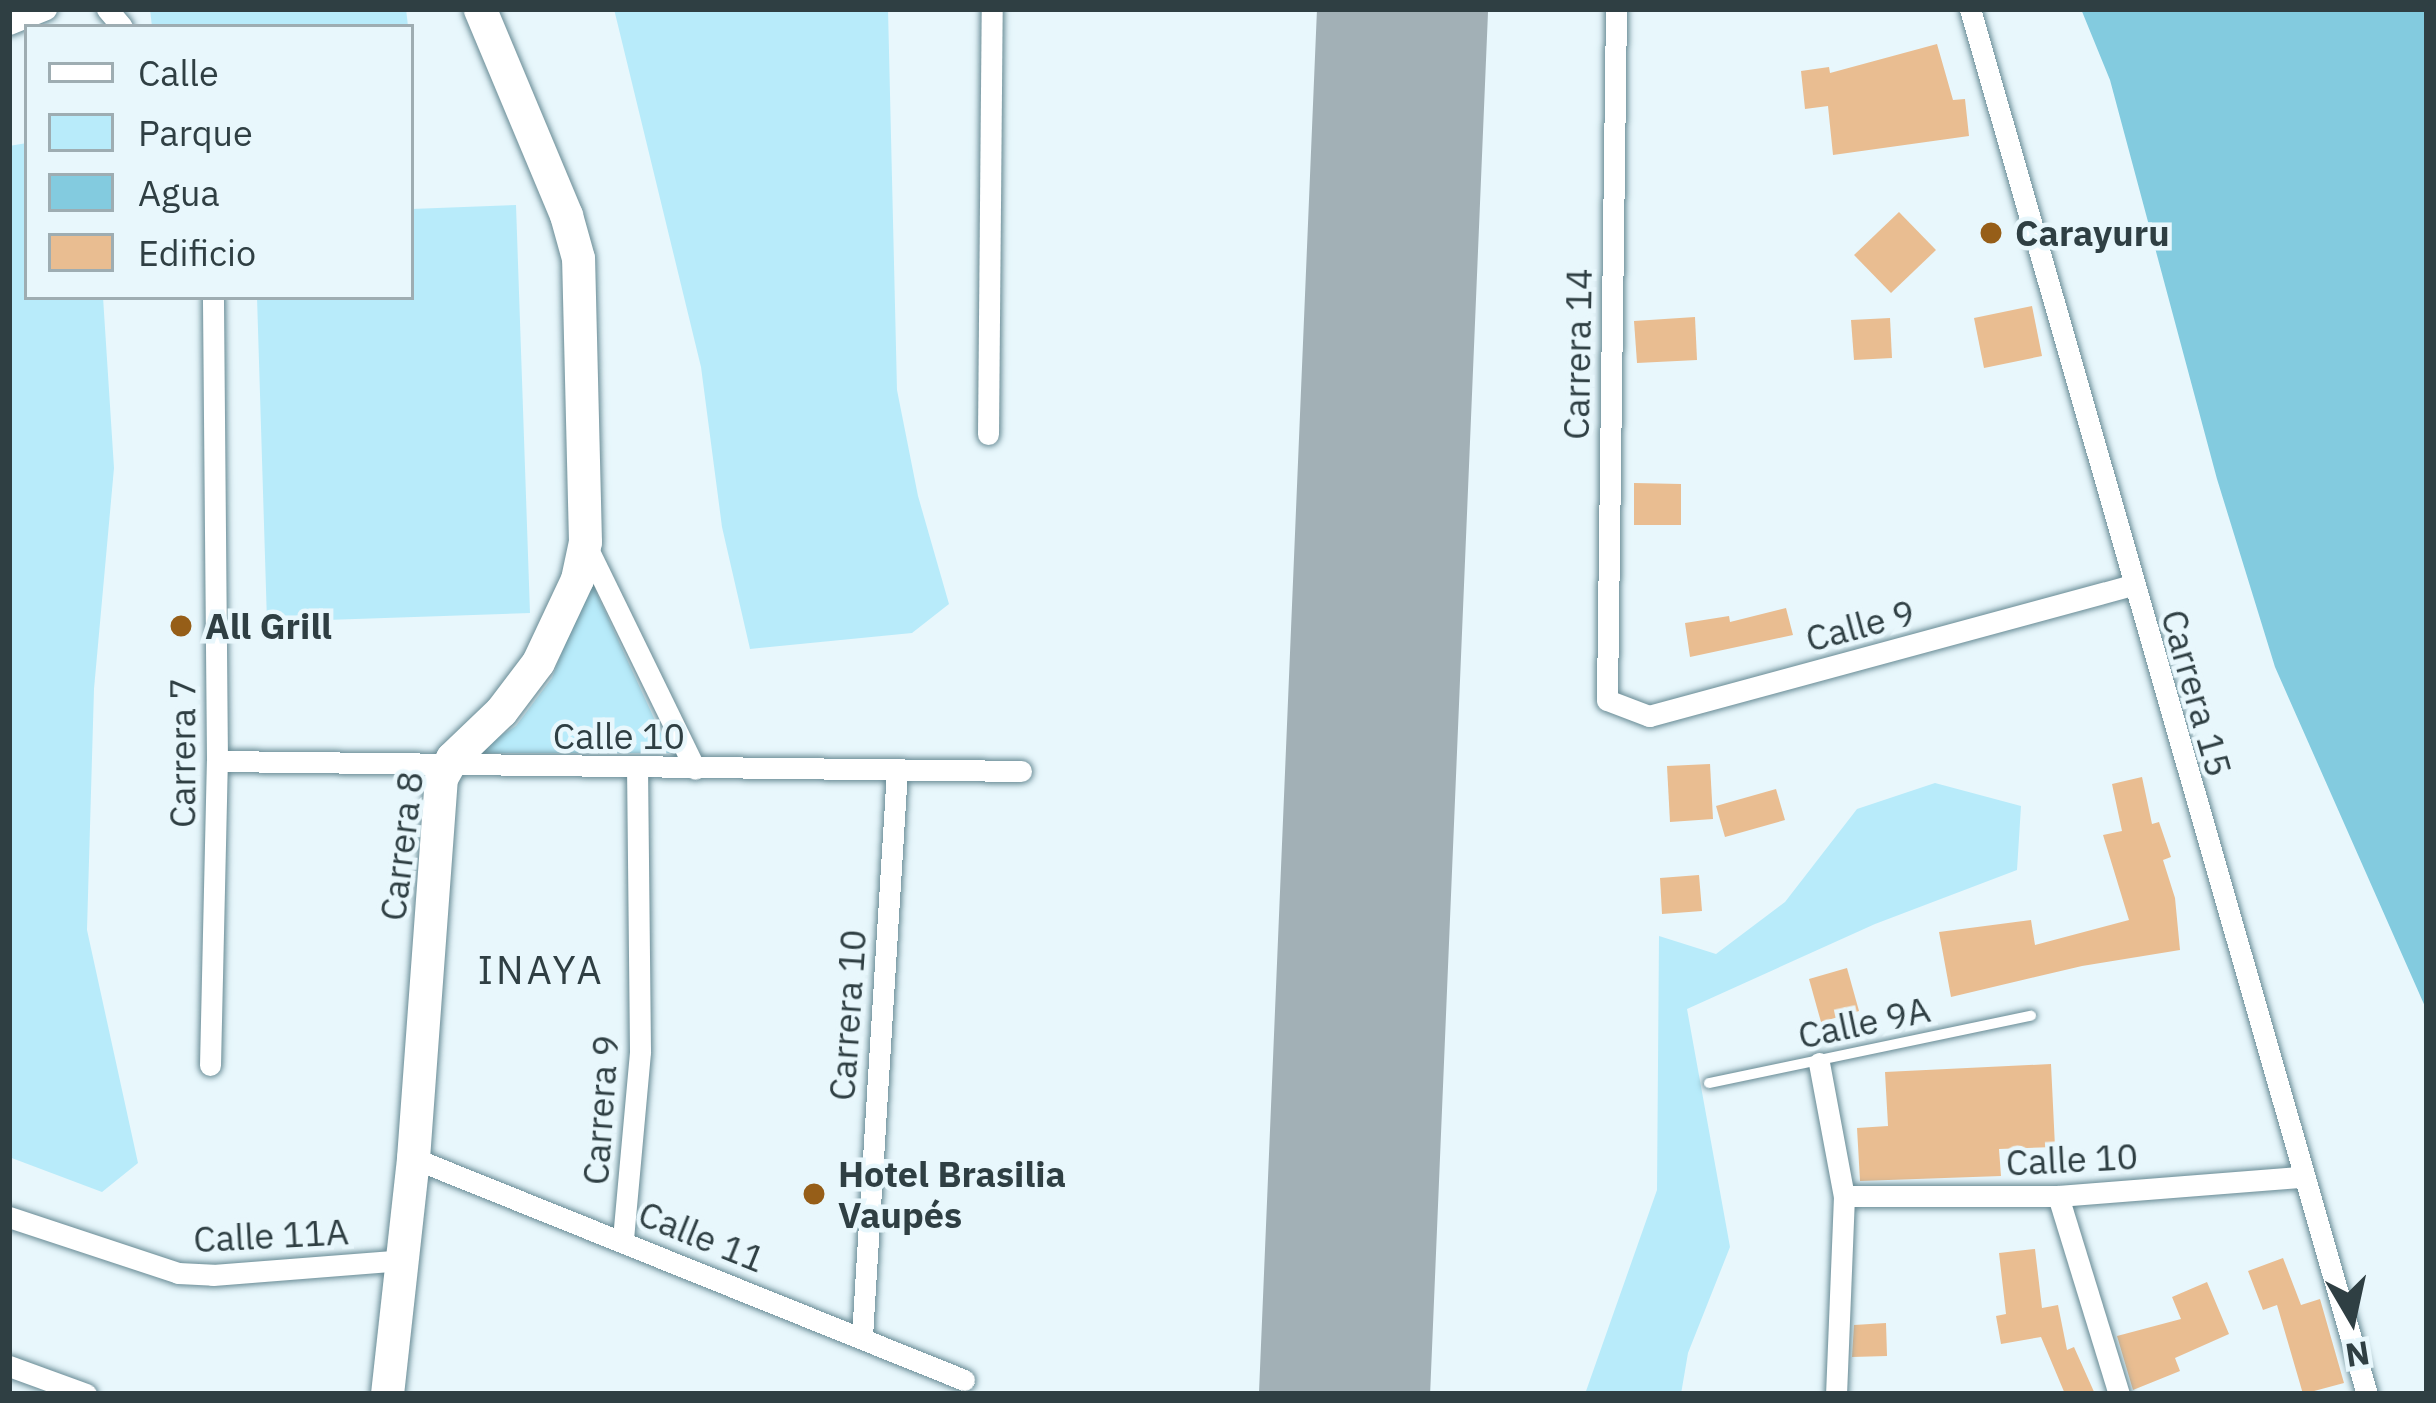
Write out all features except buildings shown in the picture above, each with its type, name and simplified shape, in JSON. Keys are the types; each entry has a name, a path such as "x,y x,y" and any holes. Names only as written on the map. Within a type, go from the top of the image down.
{"street":[{"path":"9,24 46,9"},
{"name":"Carrera 8","path":"387,1394 413,1158 439,796 446,767 501,710 538,662 569,599 585,542 578,258 566,215 480,9"},
{"path":"988,434 992,9"},
{"name":"Carrera 14","path":"1607,700 1616,9"},
{"name":"Carrera 15","path":"1970,9 2367,1394"},
{"name":"Carrera 7","path":"210,1065 217,760 213,300"},
{"path":"585,542 695,769"},
{"name":"Calle 9","path":"1607,700 1649,716 2132,585"},
{"name":"Calle 10","path":"217,760 446,767 1021,771"},
{"name":"Carrera 9","path":"623,1239 640,1051 637,769"},
{"name":"Carrera 10","path":"862,1336 897,770"},
{"path":"1819,1064 1844,1196 1836,1394"},
{"name":"Calle 11","path":"413,1158 964,1380"},
{"name":"Calle 10","path":"1844,1196 2058,1196 2302,1177"},
{"path":"2058,1196 2119,1394"},
{"name":"Calle 11A","path":"9,1217 178,1273 213,1275 402,1261"},
{"path":"9,1366 86,1394"}],"lane":[{"name":"Calle 9A","path":"1709,1083 1819,1064 2032,1016"}],"green space":[{"path":"150,9 406,9 408,24 152,24"},
{"path":"614,9 888,9 897,390 918,496 949,604 912,633 750,649 722,527 701,367"},
{"path":"24,144 24,300 103,300 114,468 94,689 87,930 138,1163 102,1192 9,1157 9,146"},
{"path":"516,205 530,613 267,622 257,300 414,300 414,209"},
{"path":"590,579 670,753 474,753 516,726 552,678"},
{"path":"1935,783 2021,806 2017,870 1875,924 1687,1009 1730,1247 1688,1353 1681,1394 1585,1394 1657,1190 1659,936 1716,954 1785,902 1857,809"}],"water":[{"path":"2081,9 2427,9 2427,1011 2275,667 2217,479 2110,80"}],"runway":[{"path":"1344,1394 1402,9"}],"place":[{"name":"Carayuru","path":"1991,233"},
{"name":"All Grill","path":"181,626"},
{"name":"Hotel Brasilia Vaupés","path":"814,1194"}],"district":[{"name":"INAYA","path":"541,970"}]}
